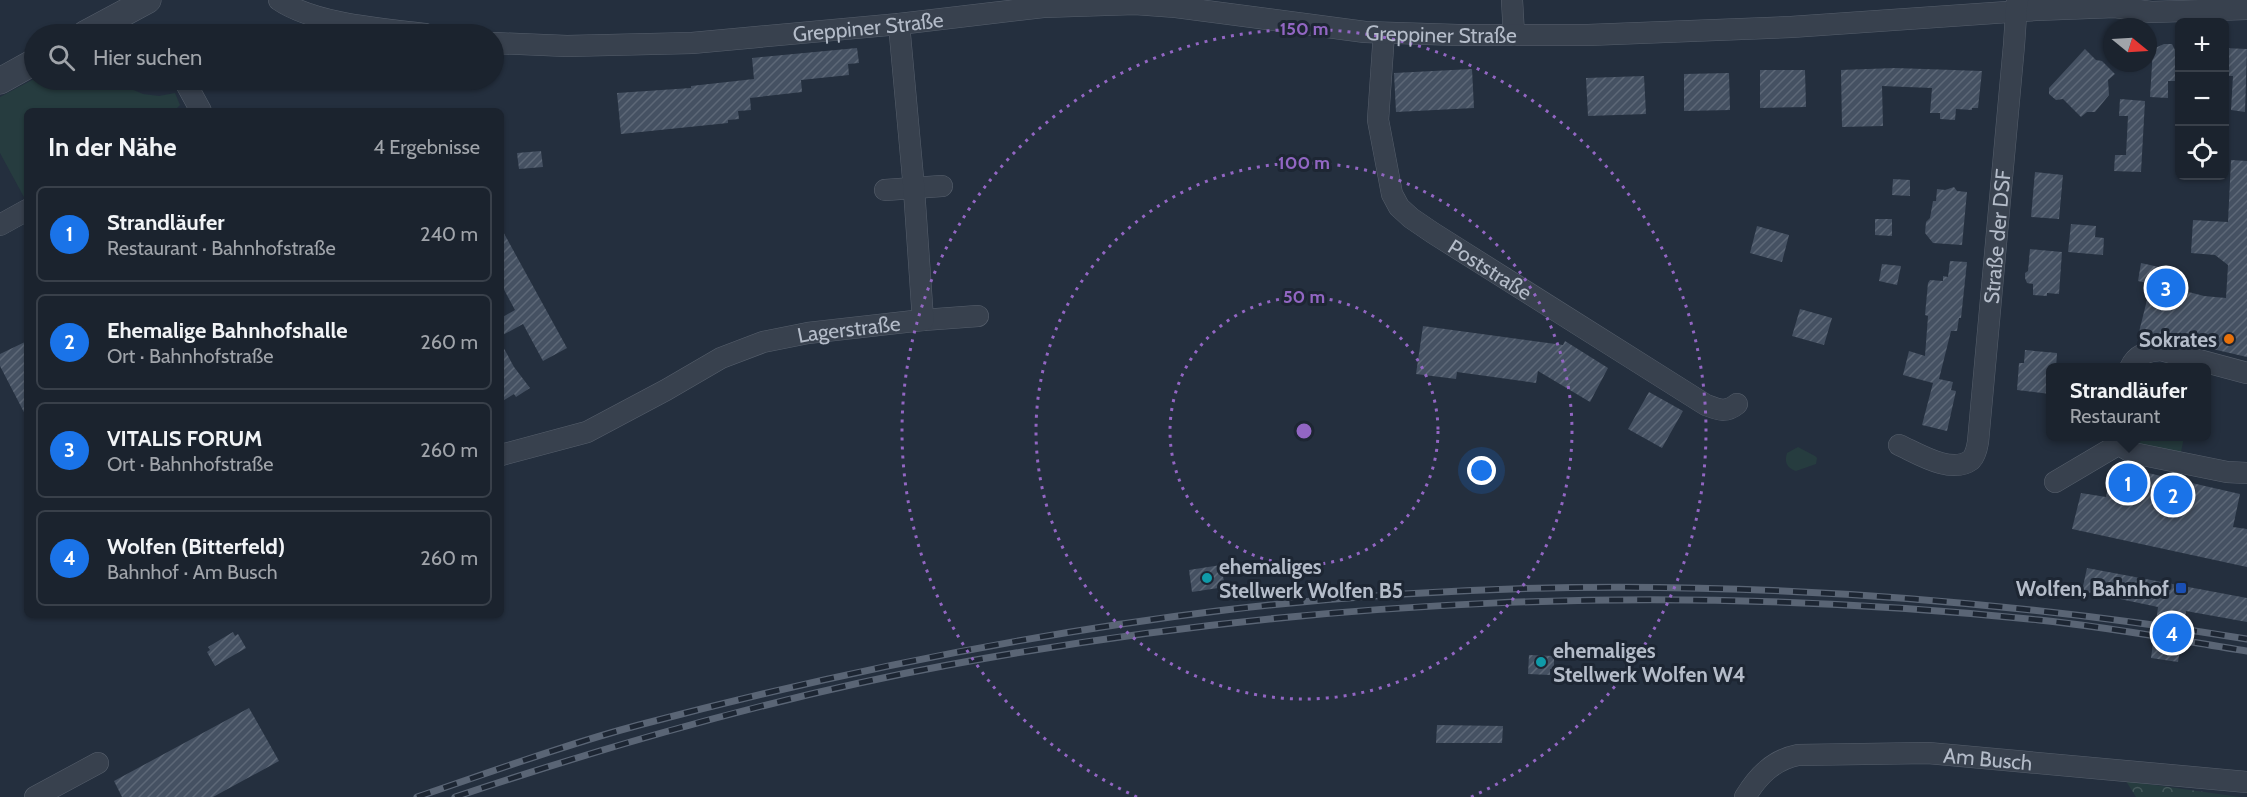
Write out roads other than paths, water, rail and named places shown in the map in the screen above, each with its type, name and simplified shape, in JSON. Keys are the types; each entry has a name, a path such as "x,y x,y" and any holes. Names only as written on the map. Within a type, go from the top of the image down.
{"street":[{"path":"103,24 147,0"},
{"path":"279,0 303,12 356,24"},
{"path":"1512,0 1514,34"},
{"name":"Greppiner Straße","path":"504,43 567,46 692,43 899,24 1043,7 1152,2 1311,26 1384,33 1588,35 1791,27 2016,6 2115,7 2151,12 2247,9"},
{"name":"Straße der DSF","path":"1899,445 1952,465 1971,460 1975,454 1978,442 2016,6"},
{"name":"Lagerstraße","path":"504,454 587,432 666,390 721,357 763,342 808,333 923,320 899,24"},
{"name":"Poststraße","path":"1384,33 1378,120 1392,194 1399,207 1433,233 1706,405 1720,410 1729,410 1737,404"},
{"path":"0,81 24,68"},
{"path":"189,90 199,108"},
{"path":"885,190 942,186"},
{"path":"0,225 24,212"},
{"path":"923,320 978,316"},
{"path":"2134,363 2139,356 2149,351 2162,350 2208,363"},
{"path":"2211,364 2247,374"},
{"path":"2055,482 2118,441"},
{"path":"2121,441 2126,449 2133,453 2227,472 2247,473"},
{"name":"Am Busch","path":"1745,797 1756,781 1774,764 1786,757 1798,754 1928,753 2247,782"},
{"path":"35,797 98,763"}],"railway":[{"path":"417,797 611,733 711,706 930,657 1151,620 1225,610 1352,598 1480,590 1608,587 1737,589 1993,606 2247,639"},
{"path":"455,797 699,722 885,677 1083,642 1219,624 1355,611 1492,603 1629,600 1766,602 1903,608 2039,620 2247,651"}],"place":[{"name":"VITALIS FORUM","path":"2166,288"},
{"name":"Sokrates","path":"2229,339"},
{"name":"Strandläufer","path":"2128,483"},
{"name":"Ehemalige Bahnhofshalle","path":"2173,495"},
{"name":"ehemaliges Stellwerk Wolfen B5","path":"1207,578"},
{"name":"Wolfen, Bahnhof","path":"2181,588"},
{"name":"Wolfen (Bitterfeld)","path":"2172,633"},
{"name":"ehemaliges Stellwerk Wolfen W4","path":"1541,662"}]}
